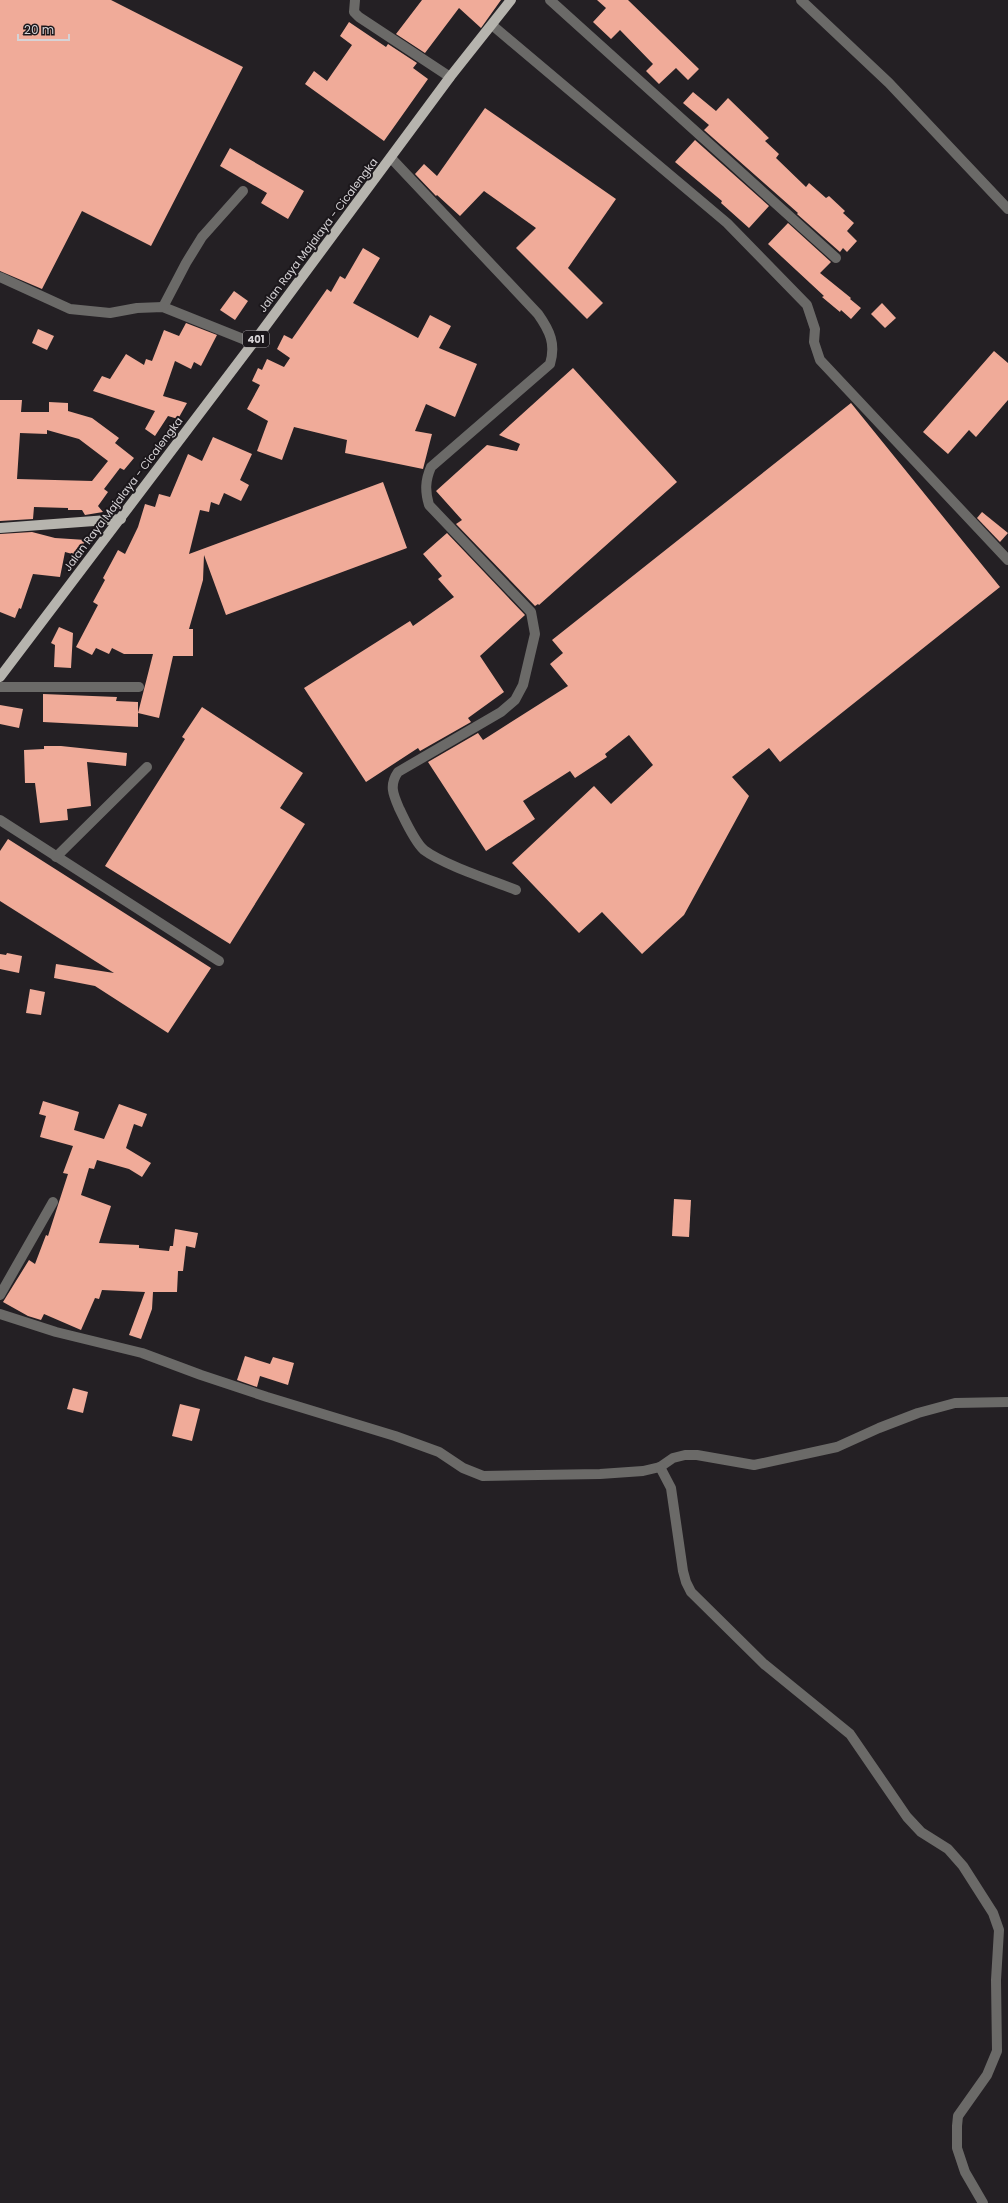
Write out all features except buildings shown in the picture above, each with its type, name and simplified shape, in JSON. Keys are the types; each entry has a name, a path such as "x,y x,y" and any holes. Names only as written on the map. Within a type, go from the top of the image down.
{"main road":[{"name":"Jalan Raya Majalaya - Cicalengka","path":"0,677 253,343 450,77 511,0"},
{"path":"0,528 121,519"}],"street":[{"path":"355,0 354,12 358,17 450,77"},
{"path":"550,0 836,258"},
{"path":"801,0 890,83 1008,209"},
{"path":"492,25 727,223 807,305 815,329 814,342 820,360 1008,560"},
{"path":"391,158 538,314 548,328 552,339 553,353 550,364 431,467 426,478 425,493 429,505 531,612 535,634 523,685 515,700 501,712 398,772 392,780 393,794 423,849 436,857 516,890"},
{"path":"163,307 186,262 202,237 243,191"},
{"path":"0,277 70,309 110,313 137,308 163,307 253,343"},
{"path":"0,687 139,687"},
{"path":"56,857 148,767"},
{"path":"0,820 219,961"},
{"path":"0,1295 53,1202"},
{"path":"0,1314 56,1332 142,1353 267,1397 395,1436 439,1452 463,1468 483,1476 600,1474 643,1471 660,1467 672,1458 685,1455 697,1455 754,1465 837,1447 879,1428 918,1413 955,1403 1008,1402"},
{"path":"660,1467 671,1488 683,1571 686,1582 692,1592 764,1664 850,1734 907,1817 922,1832 948,1849 963,1866 993,1913 999,1930 996,1980 997,2051 987,2074 958,2116 956,2126 957,2148 963,2166 983,2203"}]}
